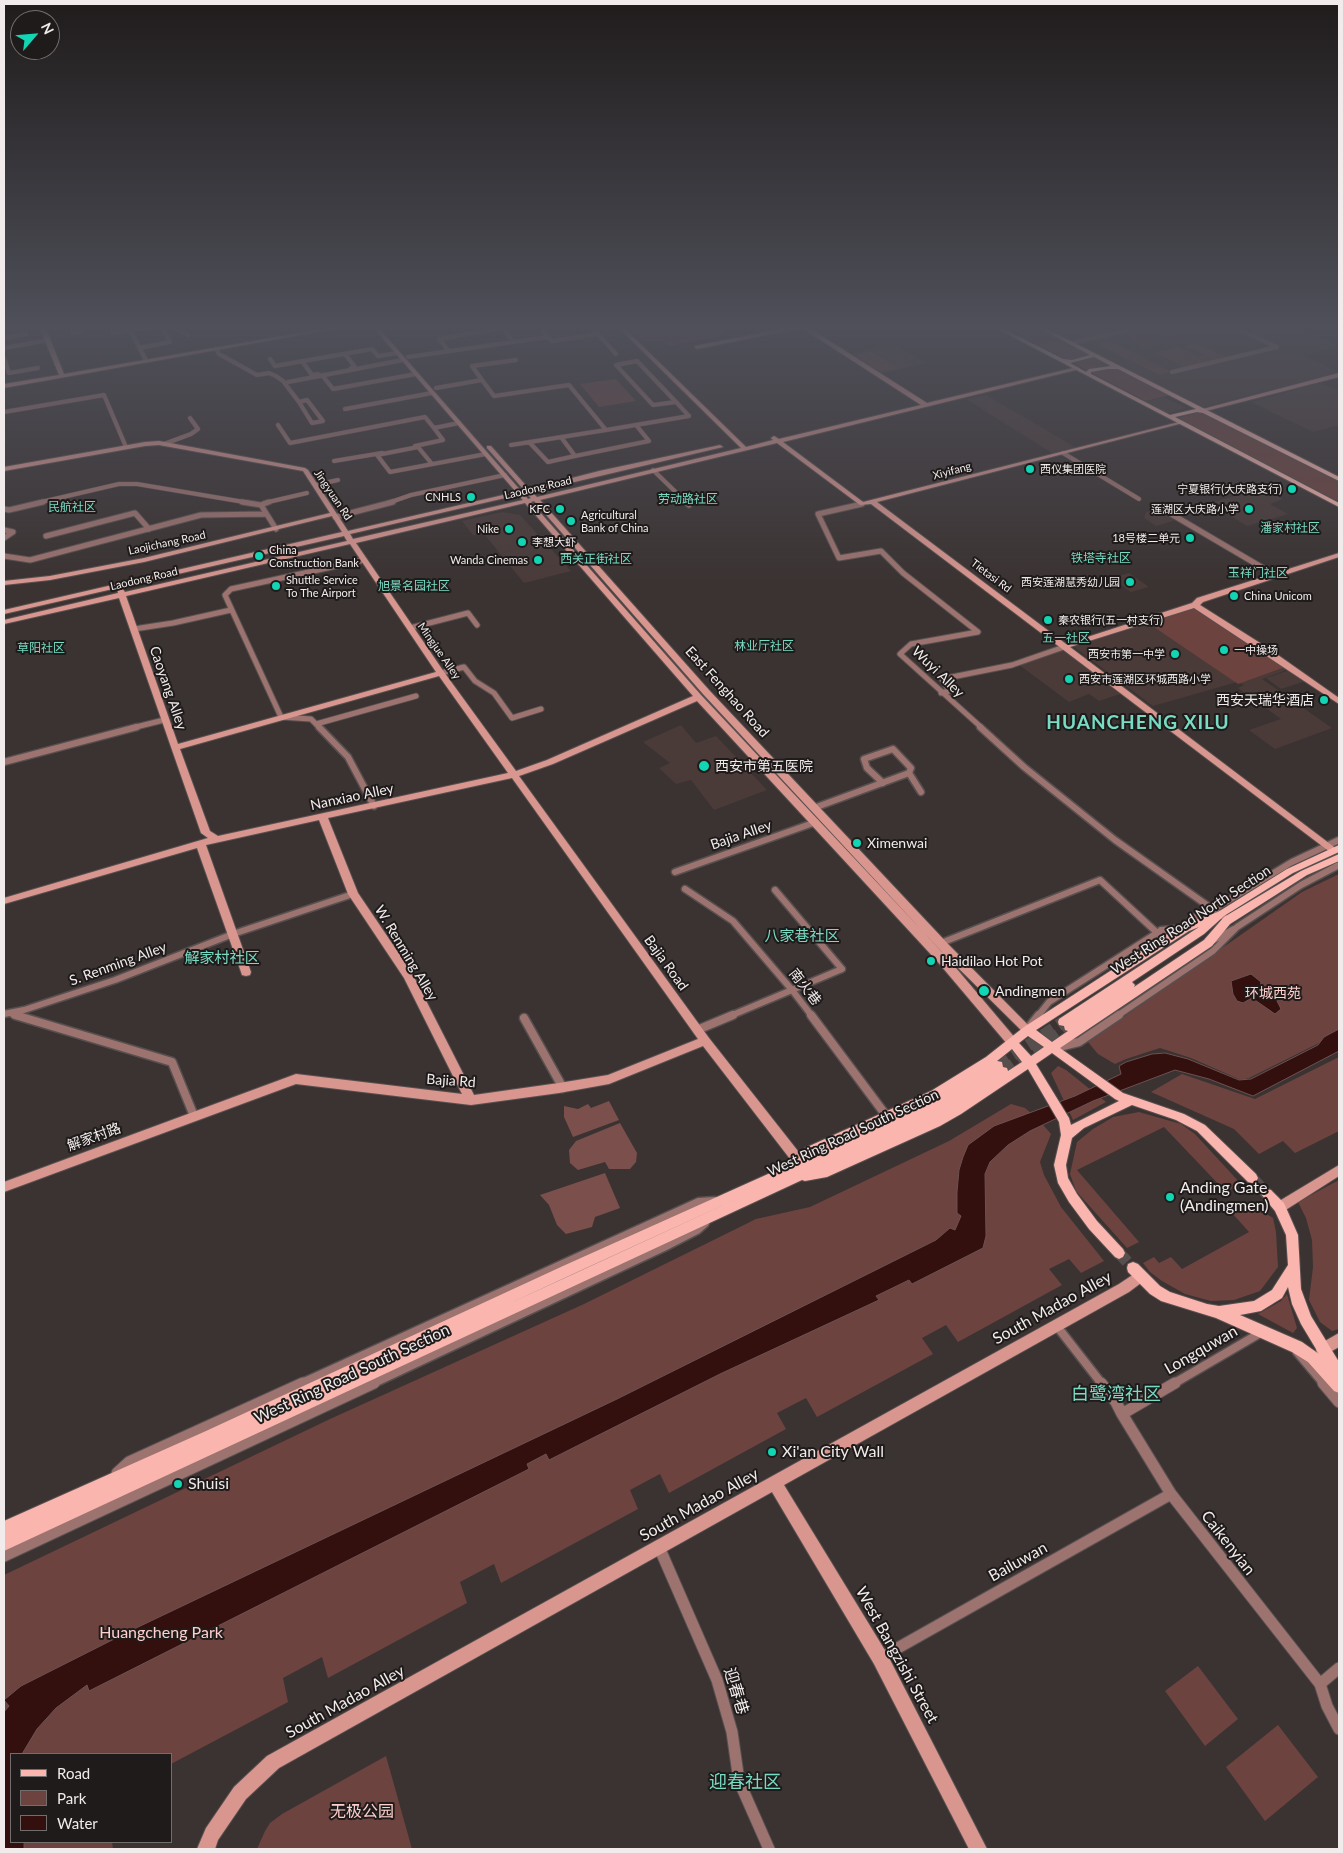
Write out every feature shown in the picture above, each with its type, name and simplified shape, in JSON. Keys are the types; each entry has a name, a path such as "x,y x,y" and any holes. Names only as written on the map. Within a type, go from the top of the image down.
{"main road":[{"path":"1161,412 1339,505"},
{"path":"1164,414 1169,415 1179,412"},
{"path":"1172,418 1172,416 1187,412"},
{"path":"1208,412 1339,479"},
{"name":"West Ring Road North Section","path":"1066,1024 1138,979 1225,918 1304,873 1335,850"},
{"path":"801,1164 809,1152 888,1118 936,1094 977,1069 1028,1030 1166,941 1188,924 1225,918"},
{"path":"793,1178 823,1173 936,1123 957,1111 1208,944 1225,918"},
{"name":"East Fenghao Road","path":"1028,1030 1052,1049 1125,1099 1180,1117 1197,1125 1252,1178"},
{"name":"East Fenghao Road","path":"1012,1042 1030,1063 1066,1121 1066,1136"},
{"name":"West Ring Road South Section","path":"4,1529 938,1102 1000,1068 944,1109 4,1544"},
{"path":"1118,1253 1093,1225 1073,1198 1062,1179 1060,1165 1066,1136 1080,1125 1125,1099"},
{"path":"1267,1194 1280,1207 1292,1235 1295,1290 1299,1304 1323,1350 1339,1374"},
{"path":"1219,1312 1256,1307 1277,1294 1294,1266 1294,1249"},
{"path":"1137,1272 1166,1297 1219,1312 1284,1340 1313,1357 1339,1386"}],"street":[{"path":"111,412 126,447"},
{"path":"305,412 312,423 323,421 317,412"},
{"name":"East Fenghao Road","path":"451,412 504,475 528,496 698,697 816,822 940,958 1012,1042"},
{"name":"East Fenghao Road","path":"453,412 706,692 941,943 1028,1030"},
{"path":"592,412 606,430"},
{"path":"511,445 690,416 686,412"},
{"path":"708,412 741,445"},
{"name":"Laodong Road","path":"4,612 349,537 881,412"},
{"path":"278,425 290,443 425,417 443,440 334,461"},
{"path":"164,444 191,434 198,429 190,418"},
{"name":"Xiyifang","path":"862,504 1181,422"},
{"path":"434,428 459,423"},
{"path":"529,442 548,462 649,441 636,425"},
{"path":"561,437 575,456"},
{"path":"774,438 862,504"},
{"name":"Jingyuan Rd","path":"4,469 145,444 164,444 304,470 349,537"},
{"name":"Laodong Road","path":"4,619 349,537 528,496 653,470 741,445"},
{"path":"432,464 418,447 378,456 390,472 486,454"},
{"path":"1063,453 1140,499"},
{"path":"653,470 689,505"},
{"path":"334,516 420,493 504,475"},
{"path":"315,485 338,480"},
{"path":"4,509 9,510 119,484 149,486 261,505 307,493"},
{"name":"Tietasi Rd","path":"873,502 1335,850"},
{"name":"Wuyi Alley","path":"862,504 818,514 839,558 882,551 903,573 978,632 911,644 900,654 1024,767 1108,834 1225,918"},
{"path":"261,505 276,529"},
{"path":"1161,508 1275,576"},
{"path":"46,536 136,513 148,529"},
{"path":"4,556 30,560 201,515 266,514"},
{"name":"Laojichang Road","path":"4,583 50,578 144,560 334,516"},
{"path":"4,530 13,532 4,538"},
{"name":"Mingjue Alley","path":"349,537 441,674 513,775"},
{"path":"941,693 949,690 942,679 1012,664 1195,605 1200,600 1339,555"},
{"path":"282,717 225,596 231,589 364,560"},
{"name":"Caoyang Alley","path":"121,592 175,748 441,674"},
{"path":"1195,605 1265,650 1339,702"},
{"path":"134,629 173,623 231,610"},
{"path":"410,628 468,613 477,625"},
{"path":"441,674 464,667 475,680 494,693 512,718 540,709"},
{"path":"374,806 348,757 316,724 416,696"},
{"name":"Nanxiao Alley","path":"4,901 217,839 323,818 513,775 550,762 698,697"},
{"name":"Caoyang Alley","path":"282,717 311,719 316,724"},
{"path":"4,762 164,720"},
{"path":"175,748 206,833 217,839"},
{"path":"883,783 867,768 864,759 893,749 906,761 910,768 909,773 920,792"},
{"path":"814,808 909,773"},
{"name":"Bajia Road","path":"513,775 705,1041 801,1164"},
{"name":"W. Renming Alley","path":"323,818 353,894 408,976 471,1100"},
{"name":"Bajia Alley","path":"674,872 816,822"},
{"path":"1052,1049 1079,1042 1213,951 1225,918 1292,862 1335,850 1339,840"},
{"path":"201,845 246,972"},
{"path":"1225,918 1290,891 1339,865"},
{"path":"941,943 1100,880 1159,931 1166,941"},
{"name":"南火巷","path":"685,889 733,921 792,990 888,1118"},
{"path":"697,1030 842,969 776,890"},
{"name":"S. Renming Alley","path":"4,1014 24,1010 115,980 232,934 353,894"},
{"path":"1028,1030 1049,1002 1159,931 1188,924"},
{"path":"4,1014 14,1014 172,1062 194,1116"},
{"path":"524,1018 563,1088"},
{"name":"Bajia Rd","path":"194,1116 296,1079 471,1100 563,1088 609,1079 705,1041"},
{"name":"解家村路","path":"4,1187 194,1116"},
{"path":"1280,1207 1339,1170"},
{"name":"West Ring Road South Section","path":"4,1556 673,1243 697,1230 712,1217"},
{"name":"South Madao Alley","path":"206,1849 212,1834 240,1793 273,1762 1124,1288 1137,1272"},
{"path":"1056,1325 1116,1402 1122,1414"},
{"name":"Longquwan","path":"1122,1414 1262,1332"},
{"path":"1284,1340 1313,1370 1339,1402"},
{"path":"1339,1340 1323,1350 1339,1362"},
{"name":"Caikenyian","path":"1122,1414 1171,1494 1320,1684 1327,1706 1339,1729"},
{"path":"130,1497 155,1474"},
{"name":"West Bangzishi Street","path":"776,1483 880,1658 978,1849"},
{"name":"Bailuwan","path":"880,1658 1171,1494"},
{"name":"迎春巷","path":"659,1547 718,1680 732,1732 739,1781 769,1849"},
{"path":"1320,1684 1339,1668"}],"shaded area":[{"path":"987,412 1016,412 1075,447 1052,453"},
{"path":"1273,412 1339,412 1339,425 1313,432"},
{"name":"莲湖区大庆路小学","path":"1263,488 1283,499 1270,504 1288,514 1247,526 1210,503"},
{"path":"1158,509 1176,520 1156,526 1144,518 1146,512"},
{"path":"502,512 520,515 571,571 524,583 485,535 473,535 462,521"},
{"name":"西安莲湖慧秀幼儿园","path":"1129,573 1149,587 1131,592 1111,578"},
{"name":"西安市第一中学","path":"1195,608 1289,669 1262,679 1332,728 1275,749 1249,730 1281,719 1238,688 1244,685 1237,682 1153,706 1074,647"},
{"name":"西安市莲湖区环城西路小学","path":"1063,650 1120,694 1099,701 1089,694 1069,702 1018,664"},
{"path":"1290,670 1306,681 1281,689 1266,678"},
{"name":"西安市第五医院","path":"681,725 696,743 716,736 767,790 714,810 691,780 676,784 659,768 670,763 643,742"},
{"path":"609,1101 619,1120 573,1137 564,1117 564,1106 578,1109 588,1104 591,1108"},
{"path":"620,1123 637,1153 636,1162 630,1169 609,1169 605,1162 578,1170 570,1163 569,1150 576,1141"},
{"path":"605,1173 620,1208 595,1217 592,1227 566,1234 557,1225 549,1205 540,1195"}],"green space":[{"path":"1198,412 1206,412 1339,480 1339,502 1178,418"},
{"name":"一中操场","path":"1195,608 1285,667 1238,684 1148,623"},
{"name":"环城西苑","path":"1339,874 1339,1033 1249,1078 1241,1080 1191,1058 1160,1048 1115,1064 1098,1054 1088,1042 1302,892"},
{"path":"1339,1057 1339,1131 1295,1153 1283,1141 1259,1154 1234,1129 1151,1092 1182,1074 1255,1099"},
{"path":"1058,1066 1066,1070 1106,1102 1073,1120 1051,1073"},
{"name":"Huangcheng Park","path":"1011,1104 1025,1108 1051,1134 1040,1162 1044,1175 1061,1207 1104,1261 1081,1273 1069,1259 1049,1269 1062,1285 958,1342 946,1325 922,1338 933,1354 817,1417 806,1398 777,1413 786,1429 669,1493 660,1474 630,1490 638,1509 501,1583 494,1564 460,1582 467,1603 328,1678 322,1657 283,1678 288,1702 172,1763 172,1753 10,1753 10,1843 112,1843 113,1849 4,1849 4,1575 330,1419 584,1304 756,1219 810,1207 949,1141"},
{"path":"1139,1112 1181,1124 1195,1134 1241,1184 1226,1192 1164,1127 1077,1170 1139,1242 1127,1248 1076,1191 1070,1174 1077,1142 1093,1129 1113,1117"},
{"path":"1339,1180 1339,1329 1332,1331 1320,1322 1309,1300 1313,1267 1312,1240 1306,1218 1298,1202"},
{"path":"1250,1204 1273,1218 1276,1232 1278,1267 1260,1291 1234,1300 1211,1301 1185,1294 1162,1281 1150,1272 1143,1263 1154,1257 1159,1263 1171,1257 1182,1269 1249,1232 1232,1213"},
{"path":"1287,1294 1297,1328 1293,1333 1258,1314 1281,1301"},
{"path":"1198,1666 1238,1719 1205,1746 1165,1691"},
{"path":"1278,1725 1318,1777 1265,1821 1226,1767"},
{"name":"无极公园","path":"386,1756 412,1849 257,1849 270,1823 282,1814"}],"water":[{"path":"1251,974 1261,982 1259,994 1265,999 1276,999 1281,1009 1275,1014 1252,998 1243,1003 1237,1001 1233,994 1231,981"},
{"path":"1339,1029 1339,1051 1253,1096 1209,1079 1175,1070 1093,1101 1030,1131 1008,1145 990,1162 985,1174 986,1236 983,1248 912,1284 909,1280 876,1296 879,1300 720,1374 549,1460 546,1454 527,1464 529,1469 89,1691 87,1685 56,1708 37,1729 23,1753 10,1753 10,1843 24,1843 24,1849 4,1849 4,1712 9,1706 4,1700 21,1686 134,1629 617,1399 936,1240 950,1228 955,1230 961,1216 957,1213 957,1192 959,1170 963,1157 968,1145 994,1126 1075,1096 1121,1074 1119,1066 1126,1062 1152,1054 1165,1053 1188,1059 1239,1080 1251,1079 1318,1045 1324,1037"}],"tunnel":[{"path":"998,1065 1063,1022"},
{"path":"1003,1071 1069,1027"},
{"path":"1252,1178 1267,1194"},
{"path":"1119,1253 1133,1268"}],"place":[{"name":"西仪集团医院","path":"1030,469"},
{"name":"宁夏银行(大庆路支行)","path":"1292,489"},
{"name":"CNHLS","path":"471,497"},
{"name":"KFC","path":"560,509"},
{"name":"莲湖区大庆路小学","path":"1249,509"},
{"name":"Agricultural Bank of China","path":"571,521"},
{"name":"Nike","path":"509,529"},
{"name":"18号楼二单元","path":"1190,538"},
{"name":"李想大虾","path":"522,542"},
{"name":"China Construction Bank","path":"259,556"},
{"name":"Wanda Cinemas","path":"538,560"},
{"name":"西安莲湖慧秀幼儿园","path":"1130,582"},
{"name":"Shuttle Service To The Airport","path":"276,586"},
{"name":"China Unicom","path":"1234,596"},
{"name":"秦农银行(五一村支行)","path":"1048,620"},
{"name":"一中操场","path":"1224,650"},
{"name":"西安市第一中学","path":"1175,654"},
{"name":"西安市莲湖区环城西路小学","path":"1069,679"},
{"name":"西安天瑞华酒店","path":"1324,700"},
{"name":"西安市第五医院","path":"704,766"},
{"name":"Ximenwai","path":"857,843"},
{"name":"Haidilao Hot Pot","path":"931,961"},
{"name":"Andingmen","path":"984,991"},
{"name":"Anding Gate (Andingmen)","path":"1170,1197"},
{"name":"Xi'an City Wall","path":"772,1452"},
{"name":"Shuisi","path":"178,1484"}],"district":[{"name":"劳动路社区","path":"688,499"},
{"name":"民航社区","path":"72,507"},
{"name":"潘家村社区","path":"1290,528"},
{"name":"铁塔寺社区","path":"1101,558"},
{"name":"西关正街社区","path":"596,559"},
{"name":"玉祥门社区","path":"1258,573"},
{"name":"旭景名园社区","path":"414,586"},
{"name":"五一社区","path":"1066,638"},
{"name":"林业厅社区","path":"764,646"},
{"name":"草阳社区","path":"41,648"},
{"name":"HUANCHENG XILU","path":"1138,723"},
{"name":"八家巷社区","path":"802,936"},
{"name":"解家村社区","path":"222,958"},
{"name":"白鹭湾社区","path":"1116,1394"},
{"name":"迎春社区","path":"745,1782"}]}
